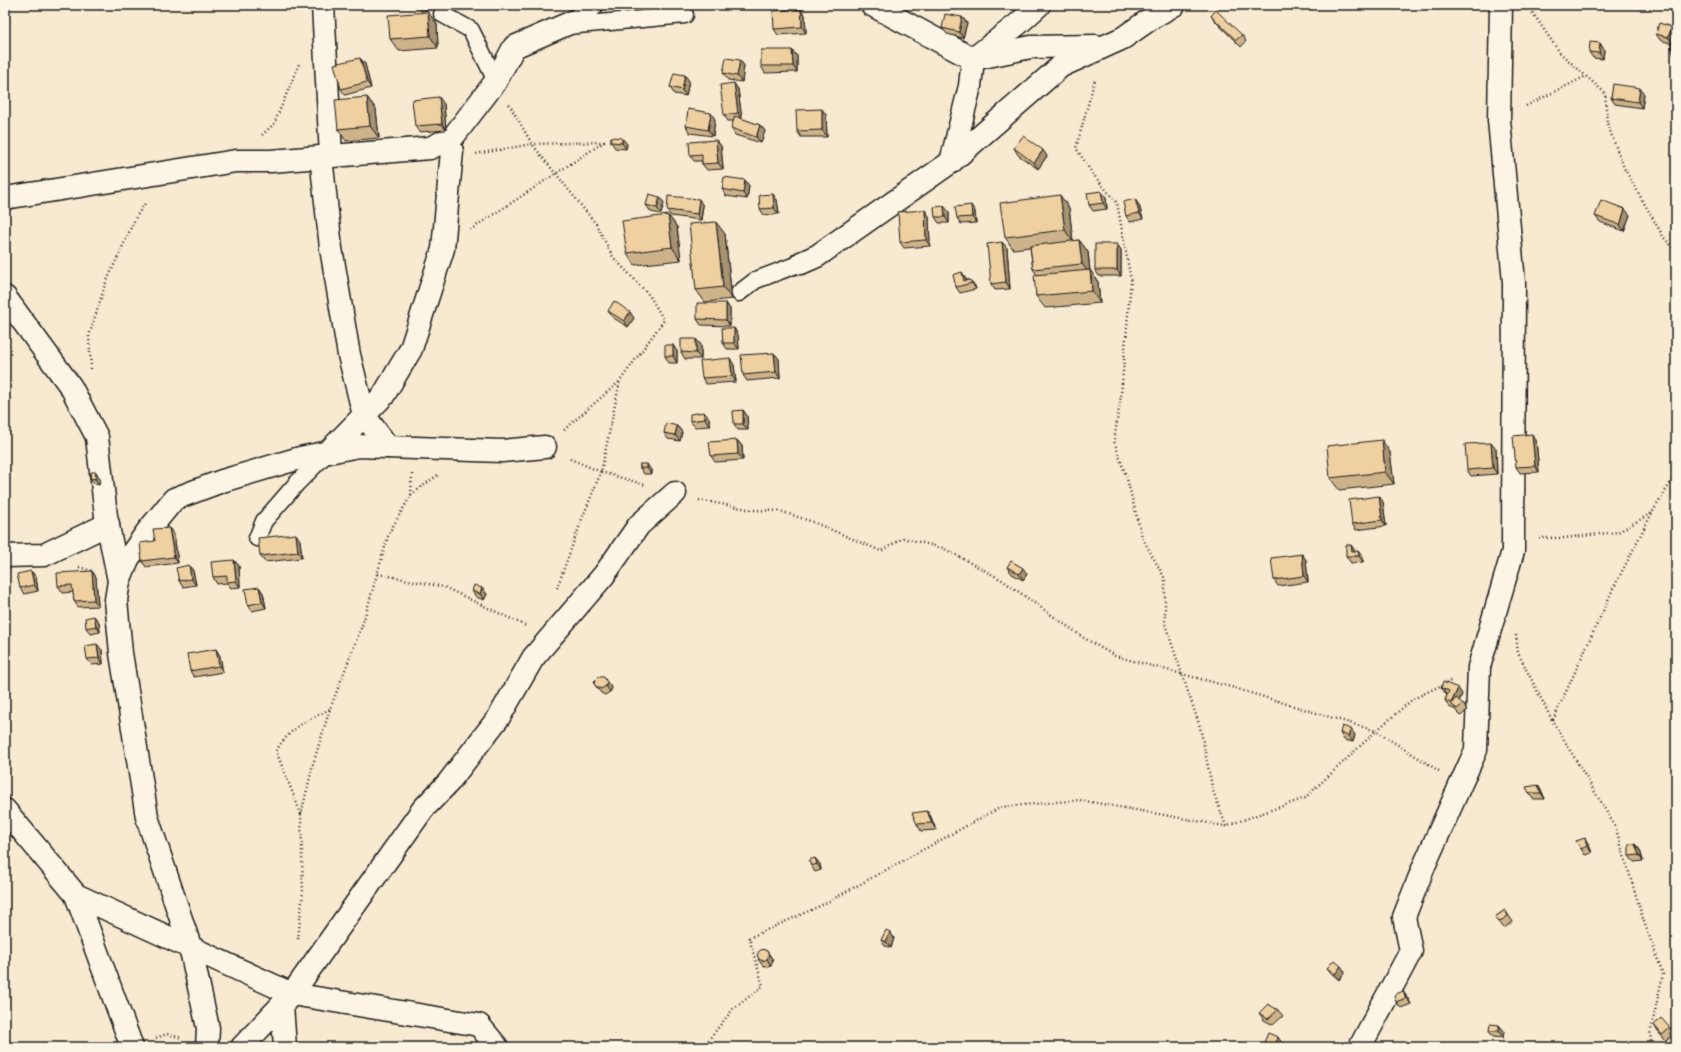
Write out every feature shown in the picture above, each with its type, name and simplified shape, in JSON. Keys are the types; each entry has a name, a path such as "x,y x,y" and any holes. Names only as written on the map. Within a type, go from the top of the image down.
{"street":[{"path":"323,5 326,156 331,248 349,355 364,415 388,447"},
{"path":"5,198 236,162 271,161 430,148 453,137 496,81 514,47 579,19 592,5"},
{"path":"872,5 973,59 1031,48 1105,46"},
{"path":"951,162 970,86 973,59 1018,24 1039,5"},
{"path":"801,263 817,256 951,162 1061,66 1123,38 1152,17 1174,5"},
{"path":"1360,1047 1411,951 1404,917 1476,750 1480,667 1513,551 1514,282 1499,120 1501,5"},
{"path":"328,452 383,396 411,349 443,249 452,151"},
{"path":"5,297 71,387 98,437 108,524 119,581"},
{"path":"207,1045 208,1028 190,946 147,817 121,653 116,600 119,581 128,559 147,532 174,499 222,481 300,458 358,446 502,451 544,447"},
{"path":"242,1047 287,999 423,809 448,782 499,717 533,658 604,575 639,525 675,493"},
{"path":"5,556 44,556 108,524"},
{"path":"5,810 76,895 132,1047"},
{"path":"76,895 190,946 287,999 479,1025 497,1047"},
{"path":"285,1047 287,999"}],"lane":[{"path":"442,14 471,30 496,81"},
{"path":"560,27 685,15"},
{"path":"740,293 756,280 801,263"},
{"path":"257,538 264,521 297,483 328,452"}],"path":[{"path":"1527,5 1560,53 1605,93 1607,123 1624,168 1664,238 1676,251"},
{"path":"1105,46 1087,104 1076,148 1092,172 1117,203 1131,280 1121,395 1114,441 1127,479 1142,536 1165,579 1165,624 1200,727 1214,791 1226,826"},
{"path":"236,162 274,124 300,63"},
{"path":"1499,120 1586,76"},
{"path":"496,81 532,144 596,224 613,257 649,295 664,320 620,381 544,447 601,472 620,381"},
{"path":"443,249 555,173 604,142 532,144 479,154 452,151"},
{"path":"91,371 89,336 105,285 136,217 149,198"},
{"path":"297,947 304,892 301,815 313,764 330,709 363,623 390,533 411,496 436,478 466,450"},
{"path":"1552,720 1613,589 1652,513 1676,474"},
{"path":"1513,537 1563,538 1618,532 1652,513"},
{"path":"813,522 881,551 903,538 943,548 1002,580 1084,638 1115,656 1231,687 1376,731 1427,764 1461,783"},
{"path":"44,556 119,581"},
{"path":"378,574 444,587 528,627"},
{"path":"1516,633 1518,653 1552,720 1615,826 1643,919 1663,974 1650,1034 1652,1047"},
{"path":"703,1047 733,1009 763,986 749,938 822,905 1000,807 1080,800 1226,826 1305,798 1376,731 1414,699 1480,667"},
{"path":"301,815 276,751 284,739 300,724 330,709"},
{"path":"132,1047 167,1034 207,1045"},
{"path":"5,1043 36,1047"}],"building":[{"path":"801,9 802,27 774,29 773,11"},
{"path":"1216,10 1242,35 1236,40 1211,16"},
{"path":"428,12 430,36 390,39 388,15"},
{"path":"945,14 962,17 959,32 942,28"},
{"path":"1659,23 1672,27 1668,37 1656,34"},
{"path":"1590,42 1600,43 1599,53 1589,52"},
{"path":"1676,44 1676,58 1675,59 1671,46"},
{"path":"761,50 792,50 793,66 761,66"},
{"path":"360,58 367,82 341,89 334,64"},
{"path":"726,58 740,60 737,76 723,73"},
{"path":"674,73 685,75 682,90 670,87"},
{"path":"734,83 738,113 724,115 720,85"},
{"path":"1613,84 1640,88 1638,102 1611,98"},
{"path":"367,97 370,126 338,129 335,100"},
{"path":"439,97 442,124 415,126 412,100"},
{"path":"688,109 711,113 708,130 686,126"},
{"path":"822,109 822,130 797,131 796,110"},
{"path":"735,116 760,125 756,137 731,128"},
{"path":"1023,136 1043,150 1034,163 1014,148"},
{"path":"611,137 622,138 622,143 611,142"},
{"path":"716,140 718,163 702,164 702,154 690,155 689,142"},
{"path":"724,177 745,180 743,193 722,189"},
{"path":"1101,191 1103,203 1089,205 1087,193"},
{"path":"649,194 660,197 657,208 646,205"},
{"path":"773,194 774,208 760,209 759,195"},
{"path":"1060,195 1065,230 1005,237 1000,203"},
{"path":"668,196 699,199 697,214 667,210"},
{"path":"1135,199 1139,213 1126,216 1123,202"},
{"path":"1601,200 1625,209 1620,225 1595,216"},
{"path":"971,205 972,217 957,218 955,207"},
{"path":"944,206 945,217 935,217 934,207"},
{"path":"1673,207 1676,208 1676,225 1673,225"},
{"path":"925,210 926,240 900,242 898,212"},
{"path":"668,215 672,247 627,253 622,221"},
{"path":"716,222 723,287 696,290 689,224"},
{"path":"1079,240 1082,264 1033,269 1030,246"},
{"path":"1002,242 1006,282 991,284 987,244"},
{"path":"1095,244 1117,244 1117,270 1095,270"},
{"path":"1090,270 1092,291 1036,296 1034,275"},
{"path":"962,272 964,281 970,280 972,283 956,287 953,275"},
{"path":"614,301 630,312 624,321 608,311"},
{"path":"697,303 726,303 726,320 697,319"},
{"path":"722,328 734,328 734,343 723,343"},
{"path":"681,339 696,339 696,353 681,352"},
{"path":"665,345 673,345 673,356 665,356"},
{"path":"774,353 776,372 743,375 741,355"},
{"path":"730,358 732,376 702,378 700,361"},
{"path":"743,410 743,424 734,424 733,411"},
{"path":"704,412 705,419 690,421 690,414"},
{"path":"666,423 677,426 675,435 664,433"},
{"path":"1532,434 1535,466 1516,467 1513,436"},
{"path":"737,440 738,454 711,456 709,442"},
{"path":"1382,440 1385,472 1330,478 1327,446"},
{"path":"1491,443 1493,468 1467,470 1465,444"},
{"path":"640,464 647,464 647,468 640,468"},
{"path":"91,472 96,472 95,479 90,478"},
{"path":"1379,496 1382,520 1352,524 1349,500"},
{"path":"169,528 174,557 142,561 140,543 155,541 153,529"},
{"path":"296,534 298,552 260,556 258,538"},
{"path":"1346,545 1351,545 1352,551 1358,551 1359,556 1346,556"},
{"path":"1302,554 1304,576 1274,580 1271,558"},
{"path":"234,560 236,581 227,582 227,576 213,577 211,562"},
{"path":"1011,561 1023,568 1019,574 1007,567"},
{"path":"189,565 191,579 179,581 176,568"},
{"path":"31,571 34,585 20,588 17,574"},
{"path":"92,571 94,600 74,601 72,585 58,586 57,573"},
{"path":"474,585 482,588 480,594 472,591"},
{"path":"259,587 262,602 248,605 245,589"},
{"path":"94,616 96,626 86,628 85,618"},
{"path":"97,644 99,658 87,659 85,646"},
{"path":"216,649 219,666 190,671 187,654"},
{"path":"598,677 604,677 607,682 606,686 601,689 594,684"},
{"path":"1443,682 1458,688 1451,703 1445,700 1449,691 1441,688"},
{"path":"1456,698 1463,704 1457,709 1451,704"},
{"path":"1342,726 1351,729 1348,736 1340,733"},
{"path":"1538,785 1541,793 1529,793 1526,787"},
{"path":"927,811 932,823 917,824 912,813"},
{"path":"1585,838 1587,846 1581,849 1576,841"},
{"path":"1629,844 1635,844 1639,855 1629,856"},
{"path":"815,858 817,864 811,866 809,860"},
{"path":"1505,910 1508,916 1499,922 1495,917"},
{"path":"886,930 890,932 886,942 881,940"},
{"path":"763,949 767,951 769,955 767,959 763,961 759,959 757,955 759,951"},
{"path":"1334,960 1341,966 1335,974 1327,968"},
{"path":"1403,991 1406,998 1396,1002 1394,995"},
{"path":"1268,1004 1278,1010 1268,1019 1259,1013"},
{"path":"1661,1018 1670,1028 1662,1035 1654,1025"},
{"path":"1490,1024 1499,1025 1499,1031 1489,1031"},
{"path":"1268,1033 1278,1037 1274,1047 1262,1047"}]}
